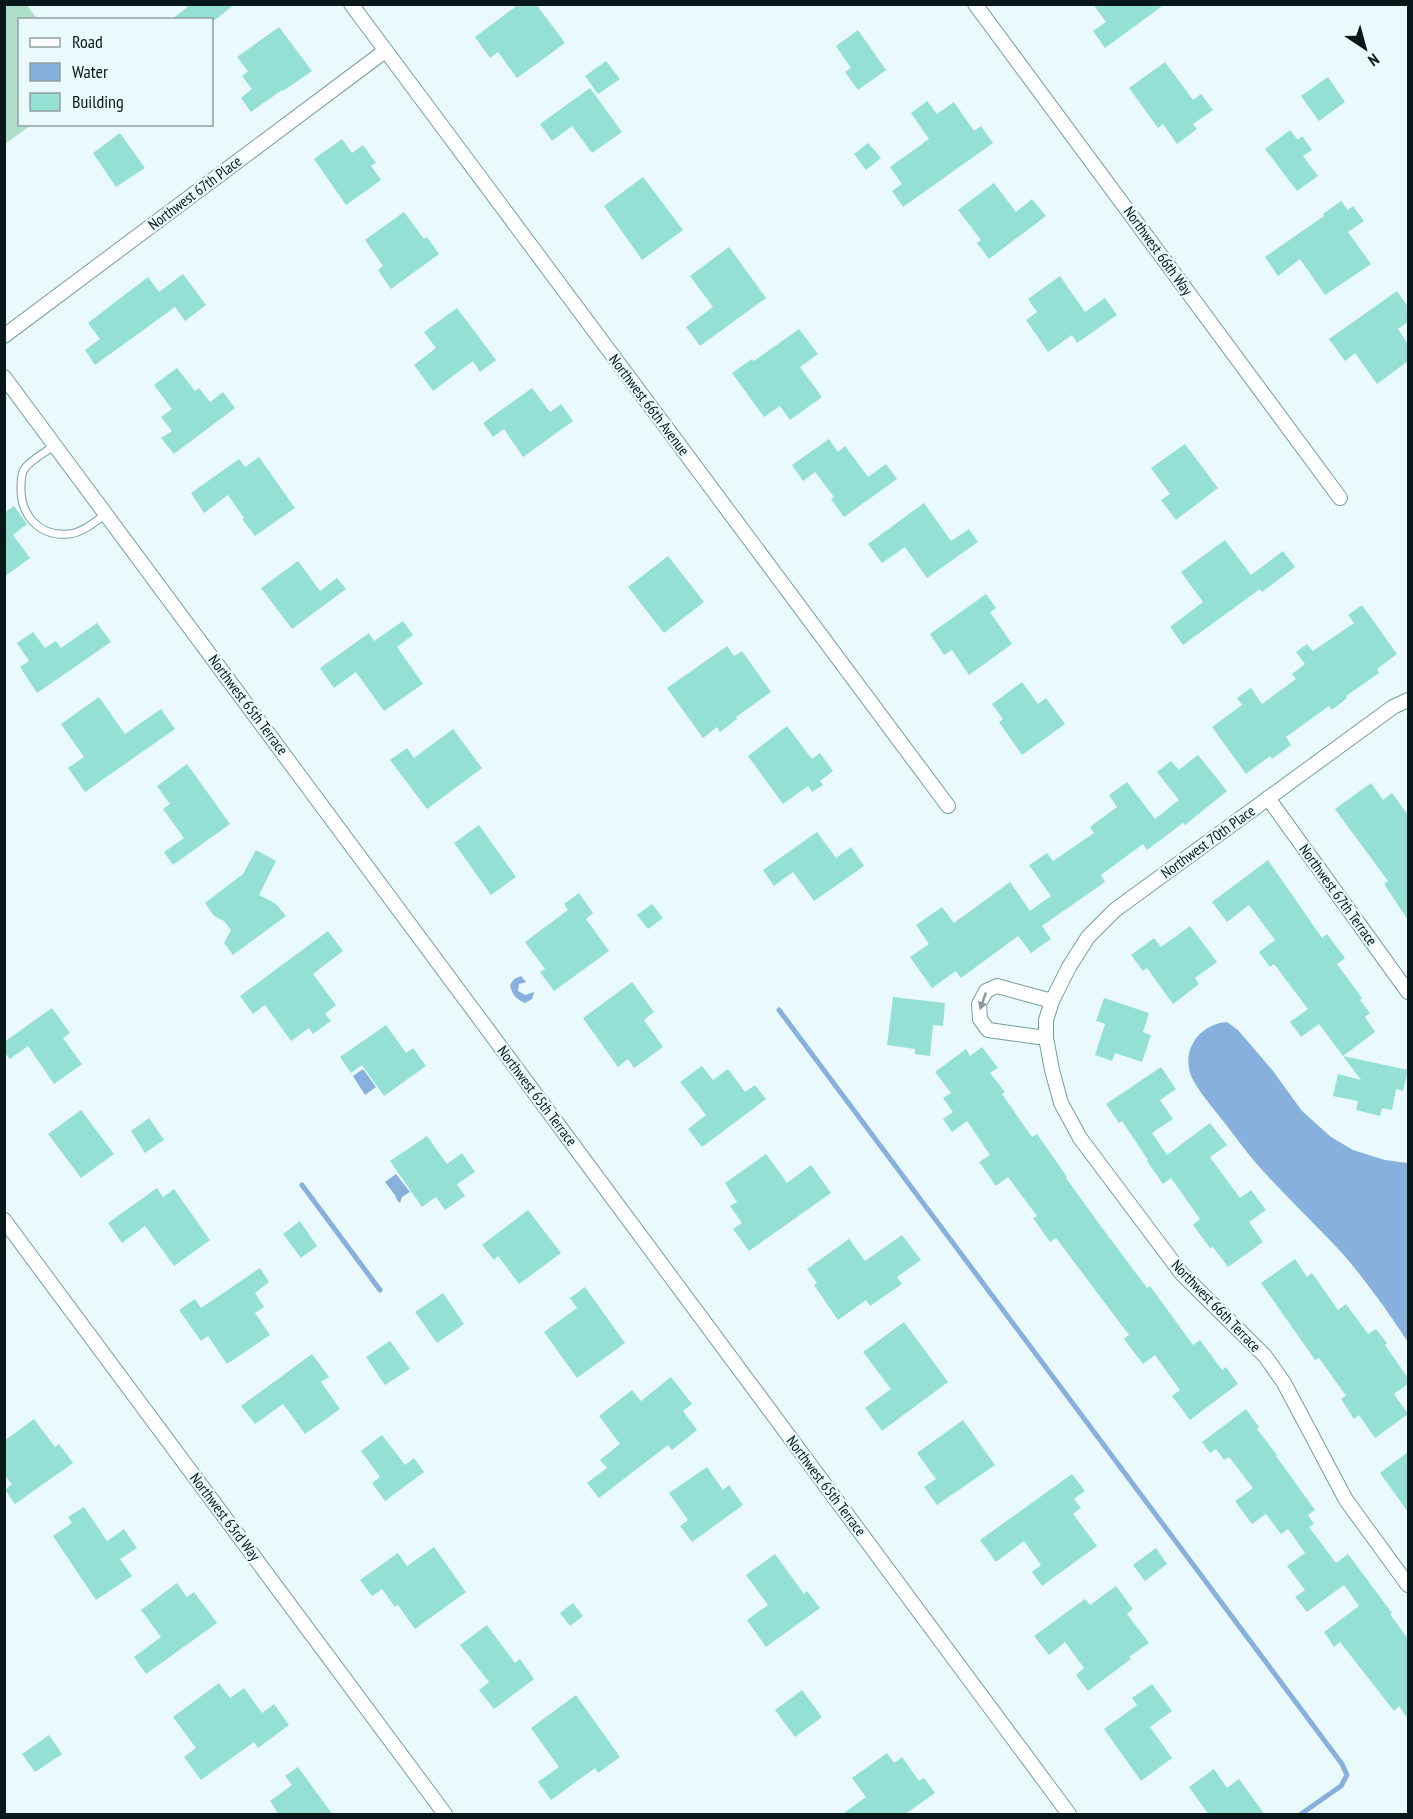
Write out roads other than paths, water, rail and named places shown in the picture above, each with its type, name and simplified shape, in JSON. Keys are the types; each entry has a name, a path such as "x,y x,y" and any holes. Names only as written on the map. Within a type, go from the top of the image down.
{"street":[{"name":"Northwest 66th Avenue","path":"351,4 948,806"},
{"name":"Northwest 66th Way","path":"975,4 1340,498"},
{"name":"Northwest 67th Place","path":"4,336 385,51"},
{"name":"Northwest 65th Terrace","path":"4,377 1069,1815"},
{"name":"Northwest 70th Place","path":"1046,1020 1052,1001 1069,967 1088,937 1115,910 1393,707 1408,700"},
{"name":"Northwest 67th Terrace","path":"1268,798 1408,992"},
{"path":"1046,1038 988,1030 980,1019 979,1005 986,991 998,986 1052,1001"},
{"name":"Northwest 66th Terrace","path":"1046,1020 1046,1038 1060,1103 1080,1138 1182,1274 1265,1356 1284,1383 1346,1500 1408,1585"},
{"name":"Northwest 63rd Way","path":"4,1220 445,1815"}],"lane":[{"path":"55,445 24,469 20,497 25,512 35,526 52,534 72,534 106,514"}],"water":[{"path":"521,976 526,982 519,984 518,991 525,995 534,992 532,999 525,1003 515,996 510,985 514,979"},
{"path":"1227,1022 1238,1030 1273,1071 1302,1111 1331,1137 1353,1150 1385,1160 1408,1163 1408,1342 1377,1297 1343,1254 1255,1162 1192,1078 1188,1058 1194,1041 1208,1028"},
{"path":"363,1069 376,1087 365,1095 353,1076"},
{"path":"396,1174 410,1192 402,1197 400,1203 385,1182"}],"waterway":[{"path":"779,1010 1342,1764 1347,1775 1341,1786 1301,1814"},
{"path":"302,1185 380,1290"}]}
